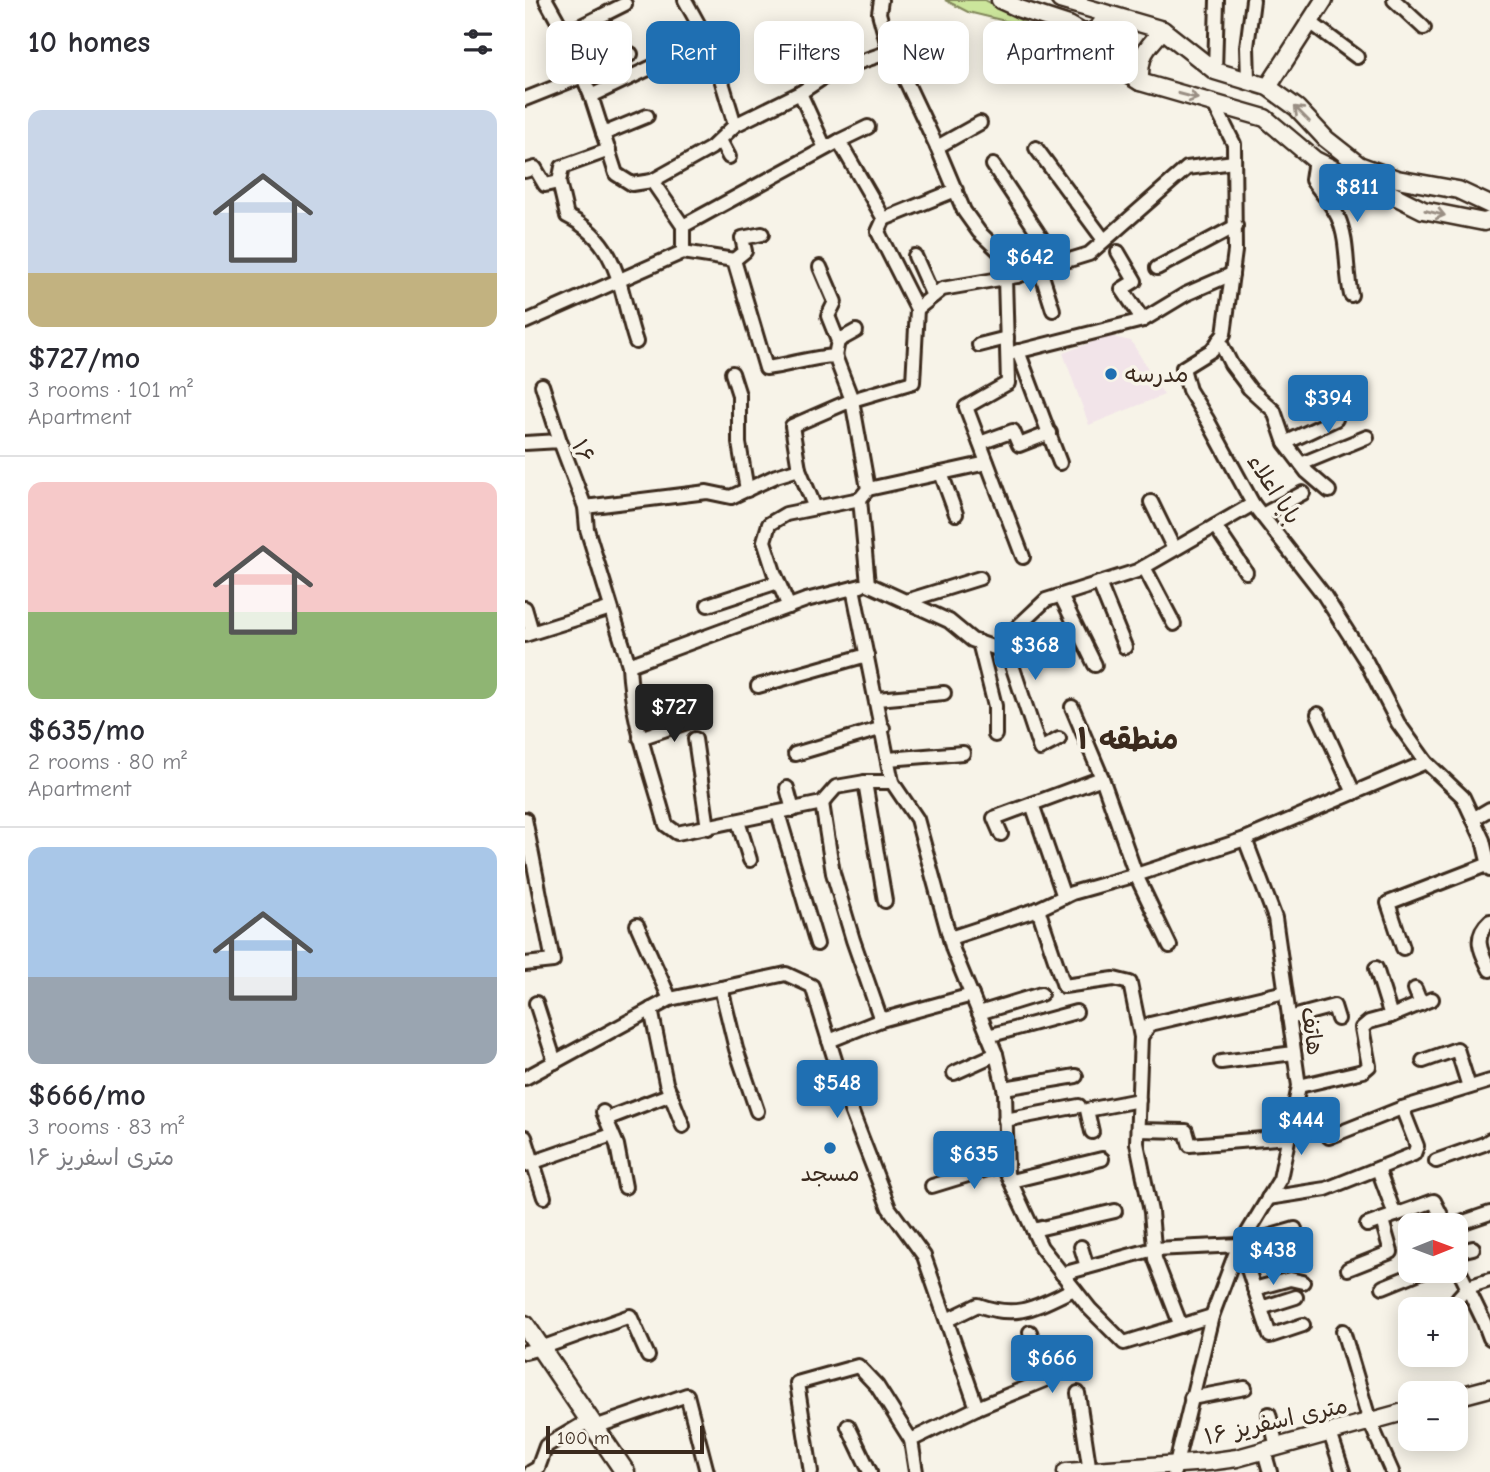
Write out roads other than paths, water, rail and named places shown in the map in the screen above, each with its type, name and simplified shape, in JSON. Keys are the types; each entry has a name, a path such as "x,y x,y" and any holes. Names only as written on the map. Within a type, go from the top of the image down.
{"main road":[{"path":"525,1325 531,1347 625,1472"},
{"path":"589,1426 616,1472"}],"street":[{"path":"546,0 558,21"},
{"path":"685,0 696,21"},
{"path":"881,0 879,13 882,21"},
{"path":"1000,0 1059,21"},
{"path":"1060,0 1163,30 1215,71 1268,87 1297,108 1326,139 1359,165 1397,179 1458,190 1490,205"},
{"path":"1215,71 1217,0"},
{"path":"1248,79 1247,47 1253,0"},
{"path":"1268,87 1324,0"},
{"path":"1394,0 1424,28"},
{"path":"591,21 625,4"},
{"path":"1101,12 1103,21"},
{"path":"1310,22 1357,58"},
{"path":"1163,30 1142,54 1140,82 1265,118 1315,160 1423,210 1488,224"},
{"path":"586,84 616,174 632,184 652,181 712,148 735,125 800,93 833,71 878,56"},
{"path":"591,96 646,70"},
{"path":"525,99 563,84"},
{"path":"723,84 735,125"},
{"path":"907,84 964,211 979,232 1000,252 1011,277 1007,338 1050,433 1060,463"},
{"path":"800,93 825,148"},
{"path":"1215,103 1234,144 1236,226 1224,334 1219,340 1243,380 1274,411 1285,443 1301,464 1329,491"},
{"path":"603,134 647,116"},
{"path":"937,148 980,123"},
{"path":"683,226 867,127"},
{"path":"1326,139 1315,160 1312,180 1338,216 1346,246 1346,276 1351,295"},
{"path":"720,140 729,157"},
{"path":"839,141 884,219"},
{"path":"1036,148 1104,240"},
{"path":"608,150 562,167 559,182 567,216 582,224 600,240 621,280 625,310 636,342"},
{"path":"917,309 942,289 1011,277 1089,254 1187,169 1234,162"},
{"path":"993,165 1058,263"},
{"path":"525,171 535,168 545,185 559,182"},
{"path":"652,181 683,226 683,252"},
{"path":"815,508 799,469 792,426 852,400 913,382 917,309 877,232 884,219 956,190"},
{"path":"1157,268 1236,226"},
{"path":"525,322 683,252 734,260 745,251 742,238 762,234"},
{"path":"1118,253 1135,281 1122,289 1143,320"},
{"path":"915,256 933,296"},
{"path":"734,260 766,368 788,366 813,357 835,356"},
{"path":"820,267 835,302 828,316 838,341 835,356 852,400 864,494 868,584"},
{"path":"1040,269 1053,310"},
{"path":"1013,353 1143,320 1186,294 1232,274"},
{"path":"838,341 856,331"},
{"path":"979,345 1007,338"},
{"name":"بابا اعلاء","path":"1219,340 1212,350 1183,368 1189,390 1253,504 1324,595 1366,662 1398,723 1426,762 1463,797 1483,840 1489,861"},
{"path":"1013,353 1008,383 966,407 1023,557"},
{"path":"732,373 739,395 740,443 747,490"},
{"path":"543,385 560,441"},
{"path":"1285,443 1336,419"},
{"path":"980,443 1013,431 1019,445 1050,433"},
{"path":"1301,464 1367,437"},
{"name":"۱۶","path":"525,443 560,441 585,507 587,529 629,665 630,690 641,738 666,825 677,833 708,828 821,803 836,787 866,782 892,782"},
{"path":"789,607 764,541 769,524 786,514 987,463"},
{"path":"585,507 707,492 731,497 799,469"},
{"path":"941,473 956,514"},
{"path":"1262,515 1303,493"},
{"path":"1151,502 1174,549"},
{"path":"629,665 789,607 868,584 949,621 972,640 995,648 1046,600 1144,566 1253,504"},
{"path":"1215,526 1246,572"},
{"path":"1144,566 1174,624"},
{"path":"906,601 980,578"},
{"path":"708,605 778,582"},
{"path":"1098,583 1125,647"},
{"path":"853,588 892,782 917,819 950,939 996,1054 1004,1088 1010,1181 1041,1247 1090,1309 1124,1343 1212,1316"},
{"path":"1061,596 1095,665"},
{"path":"525,608 528,633 611,608"},
{"path":"1003,641 1040,749 1059,739"},
{"path":"979,642 995,706 995,735"},
{"path":"758,686 867,655"},
{"path":"877,699 944,693"},
{"path":"1072,706 1102,778 1136,875 1170,946"},
{"path":"1318,714 1354,793"},
{"path":"641,738 696,719"},
{"path":"795,754 883,729"},
{"path":"695,739 708,828"},
{"path":"888,759 963,753"},
{"path":"950,939 1038,909 1063,897 1245,839 1426,762"},
{"path":"1001,834 994,818 1102,778"},
{"path":"866,782 885,901"},
{"path":"787,788 793,810"},
{"path":"821,803 833,873 881,1020"},
{"path":"1032,804 1063,897"},
{"path":"1473,819 1490,809"},
{"path":"778,813 817,944"},
{"path":"525,819 528,855 553,961 525,964"},
{"path":"738,821 750,860"},
{"name":"هاتف","path":"1174,1468 1212,1316 1240,1245 1280,1179 1299,1086 1275,918 1245,839"},
{"path":"1403,948 1388,902 1489,861"},
{"path":"1038,909 1064,986 1114,979 1130,983 1141,1037 1137,1143 1151,1212 1155,1259 1181,1326"},
{"path":"1490,921 1479,936 1485,947 1490,970"},
{"path":"637,925 670,999"},
{"path":"1376,968 1391,1016"},
{"path":"525,1078 670,999 786,974 813,986 849,1105 889,1208 924,1256 977,1408"},
{"path":"721,988 736,1049 757,1111"},
{"path":"1299,1086 1363,1071 1369,1066 1362,1028 1369,1022 1427,1002 1415,989"},
{"path":"1141,1037 1150,1024 1285,992"},
{"path":"979,1013 1041,994"},
{"path":"829,1041 881,1020 972,995"},
{"path":"536,1003 555,1062"},
{"path":"1289,1018 1334,1006 1338,1018"},
{"path":"651,1009 671,1094 683,1126"},
{"path":"988,1036 1076,1012"},
{"path":"1423,1060 1457,1049 1469,1087"},
{"path":"1221,1062 1294,1053"},
{"path":"954,1073 996,1054"},
{"path":"1004,1088 1076,1076"},
{"path":"1329,1137 1402,1108 1490,1081"},
{"path":"625,1187 617,1145 604,1116 671,1094"},
{"path":"1092,1132 1087,1110 1139,1100"},
{"path":"1005,1120 1079,1106"},
{"path":"1268,1198 1326,1189 1414,1154 1417,1146 1402,1108"},
{"path":"1137,1130 1186,1130 1190,1145 1288,1138"},
{"path":"528,1163 612,1135"},
{"path":"525,1137 528,1163 544,1197"},
{"path":"1436,1161 1490,1140"},
{"path":"1010,1181 1102,1159"},
{"path":"932,1186 1007,1163"},
{"path":"1378,1168 1395,1215"},
{"path":"1401,1213 1434,1201 1440,1213"},
{"path":"1033,1230 1115,1211"},
{"path":"1468,1221 1490,1213"},
{"path":"1367,1225 1398,1214"},
{"path":"1348,1269 1391,1252 1382,1220"},
{"path":"1062,1274 1154,1249 1240,1245 1295,1229"},
{"path":"1240,1245 1270,1336 1303,1325"},
{"path":"1081,1247 1087,1267"},
{"path":"1468,1249 1473,1248"},
{"path":"1255,1289 1290,1279 1303,1282"},
{"path":"1459,1297 1468,1287 1490,1280"},
{"path":"1383,1287 1398,1281"},
{"path":"1466,1283 1490,1338"},
{"path":"947,1320 978,1305 998,1312 1025,1311 1074,1289"},
{"path":"1261,1308 1296,1297"},
{"path":"531,1347 630,1316 648,1356"},
{"path":"1343,1331 1370,1422 1392,1472"},
{"path":"911,1440 977,1408 1045,1380 1030,1332"},
{"path":"811,1472 797,1383 858,1366 877,1386 911,1440 916,1472"},
{"path":"1191,1398 1245,1388"},
{"path":"1468,1394 1490,1388"},
{"path":"1078,1393 1089,1470"},
{"path":"531,1472 538,1468 546,1446 589,1426 687,1395 707,1472"},
{"path":"1269,1414 1270,1472"},
{"name":"۱۶ متری اسفریز","path":"1066,1472 1209,1467 1398,1414"},
{"path":"848,1426 870,1472"},
{"path":"1330,1433 1343,1472"}],"place":[{"name":"مدرسه","path":"1111,374"},
{"name":"مسجد","path":"830,1148"}],"district":[{"name":"منطقه ۱","path":"1128,739"}]}
